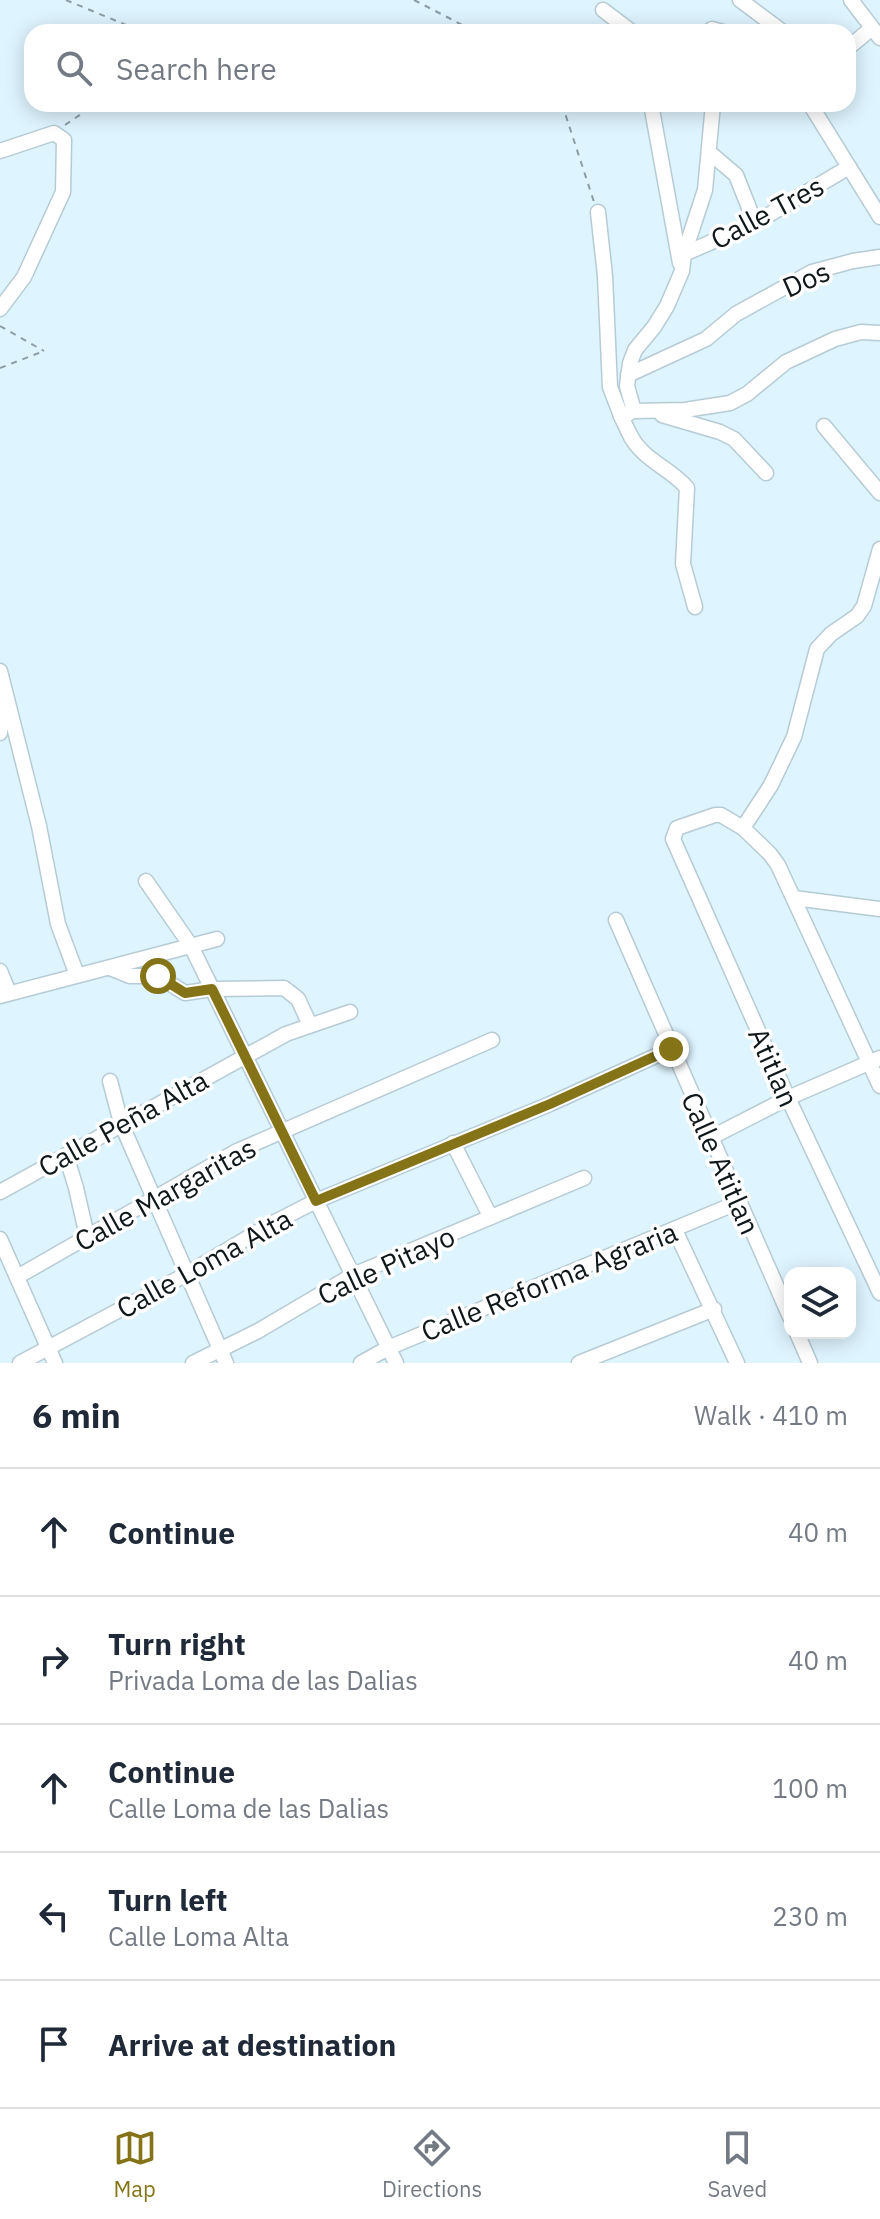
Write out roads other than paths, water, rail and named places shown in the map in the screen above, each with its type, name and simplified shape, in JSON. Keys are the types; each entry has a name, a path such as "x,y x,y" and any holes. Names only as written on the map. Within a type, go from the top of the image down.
{"street":[{"path":"740,0 772,24"},
{"path":"851,0 876,33 856,44"},
{"path":"603,10 624,24"},
{"path":"652,112 682,271"},
{"path":"695,607 683,564 687,488 632,440 627,386 635,350 654,327 682,271 684,254 705,190 713,112"},
{"path":"815,112 880,217"},
{"path":"0,151 54,133 64,140 63,192 24,277 0,309"},
{"path":"710,153 736,175 755,223"},
{"name":"Calle Tres","path":"684,254 755,223 849,167"},
{"path":"598,212 605,276 610,387 628,414"},
{"name":"Dos","path":"628,375 706,339 736,314 812,272 880,257"},
{"path":"628,414 730,403 747,394 786,362 835,339 861,332 880,333"},
{"path":"654,413 734,439 766,473"},
{"path":"824,426 880,493"},
{"path":"880,549 864,606 817,649 794,737 771,785 743,828 770,854 794,898 875,1061 880,1086"},
{"path":"0,671 39,826 58,924 77,975"},
{"path":"0,733 5,692"},
{"name":"Atitlan","path":"743,828 721,815 715,815 677,828 673,839 788,1098 880,1293"},
{"path":"146,881 191,946 396,1363"},
{"path":"794,898 880,909"},
{"name":"Calle Atitlan","path":"616,920 784,1303"},
{"path":"0,971 5,995 217,939"},
{"path":"110,968 130,976 158,976 185,993 212,989 284,988 298,999 310,1025"},
{"name":"Calle Peña Alta","path":"0,1192 246,1055 310,1025 350,1012"},
{"name":"Calle Margaritas","path":"17,1277 235,1152 492,1040"},
{"name":"Calle Loma Alta","path":"20,1363 316,1201 550,1104 671,1049"},
{"path":"710,1138 788,1098 875,1061"},
{"path":"110,1081 121,1123 222,1356"},
{"path":"453,1143 490,1216"},
{"path":"66,1155 87,1236"},
{"name":"Calle Pitayo","path":"193,1363 222,1356 353,1275 584,1178"},
{"name":"Calle Reforma Agraria","path":"361,1363 388,1348 739,1202"},
{"path":"675,1230 737,1363"},
{"path":"0,1241 55,1363"},
{"path":"579,1363 714,1309"},
{"path":"800,1339 810,1363"}]}
